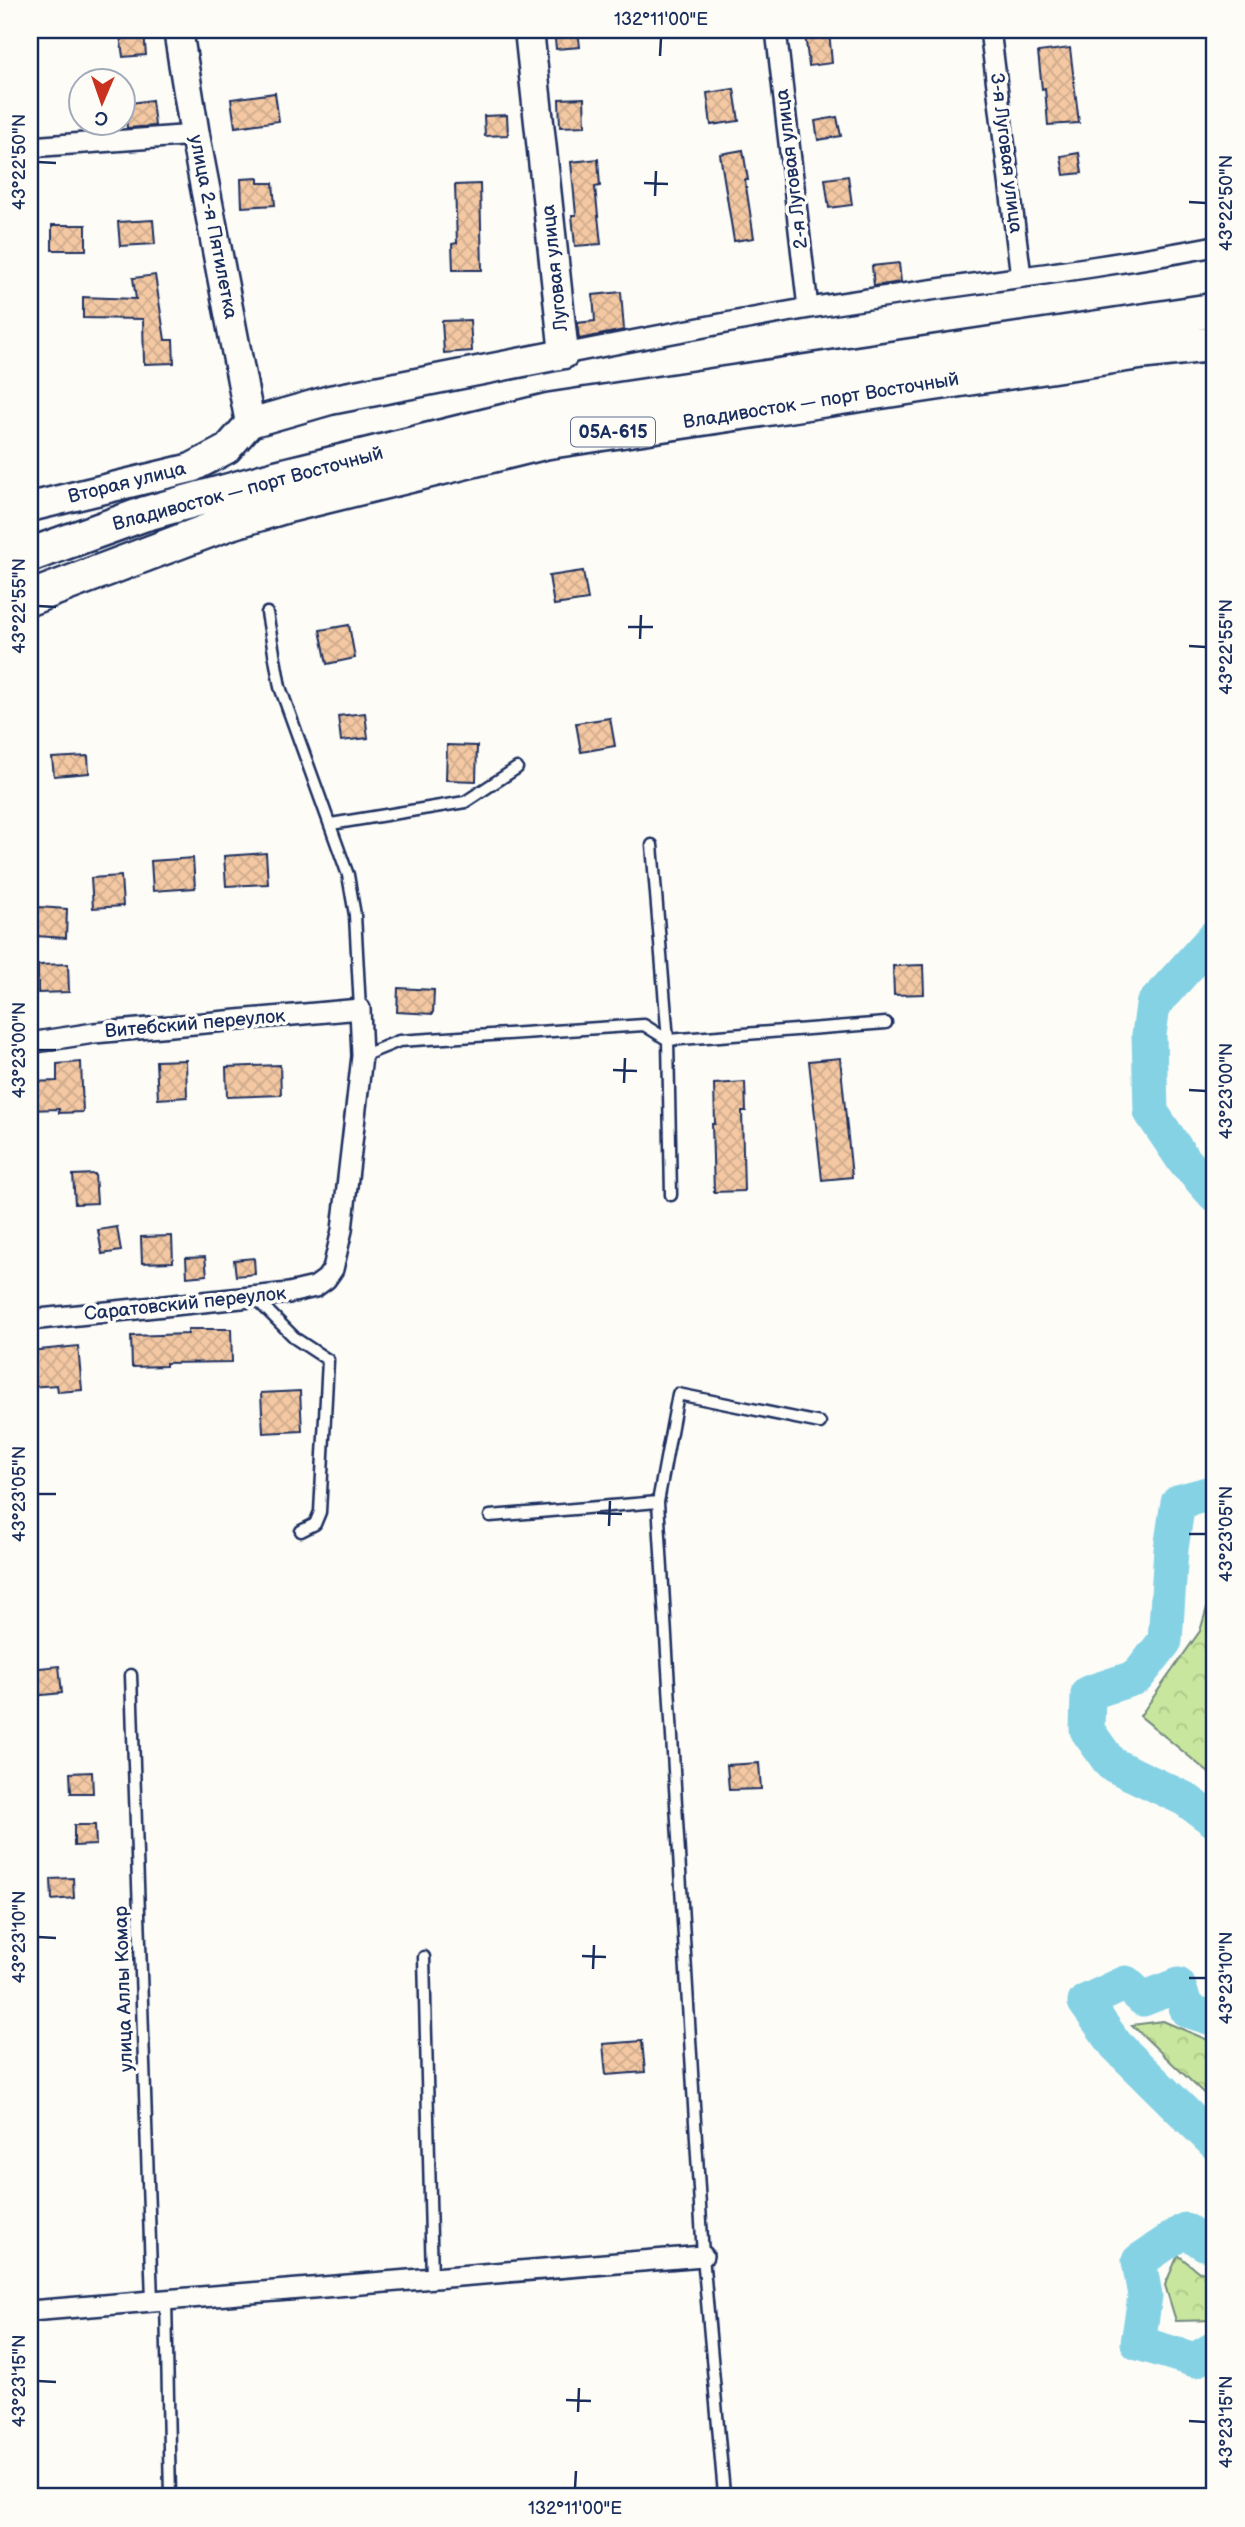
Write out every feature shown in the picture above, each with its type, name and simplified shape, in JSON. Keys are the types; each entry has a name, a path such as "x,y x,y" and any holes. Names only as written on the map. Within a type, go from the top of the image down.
{"highway":[{"name":"Владивосток — порт Восточный","path":"30,555 144,514 278,477 550,410 1215,310"},
{"name":"Владивосток — порт Восточный","path":"30,598 286,506 546,442 1143,352 1215,344"}],"main road":[{"name":"улица 2-я Пятилетка","path":"178,30 195,135 250,423"},
{"name":"Луговая улица","path":"250,423 330,400 564,354 529,30"},
{"name":"Вторая улица","path":"30,508 191,468 227,449 250,423"}],"street":[{"name":"2-я Луговая улица","path":"776,30 808,308"},
{"name":"3-я Луговая улица","path":"990,30 1021,276"},
{"path":"30,147 195,135"},
{"path":"564,354 808,308 1135,262 1215,246"},
{"path":"360,1009 362,1056"},
{"name":"Витебский переулок","path":"30,1043 94,1033 360,1009"},
{"name":"Саратовский переулок","path":"30,1320 303,1291 326,1279 332,1269 342,1230 362,1056"},
{"path":"30,2311 703,2256"}],"lane":[{"path":"267,613 280,687 348,876 355,915 360,1009"},
{"path":"331,824 465,802 517,768"},
{"path":"652,845 668,1040 671,1195"},
{"path":"362,1056 399,1041 643,1026 668,1040 886,1023"},
{"path":"253,1296 296,1339 328,1360 320,1512 315,1524 301,1531"},
{"path":"724,2494 703,2256 658,1502 678,1394 820,1423"},
{"path":"490,1516 658,1502"},
{"name":"улица Аллы Комар","path":"131,1675 170,2497"},
{"path":"424,1957 432,2278"}],"green space":[{"path":"1215,1581 1215,1778 1140,1716 1200,1631"},
{"path":"1163,2021 1215,2043 1215,2104 1132,2025"},
{"path":"1178,2255 1199,2272 1215,2269 1215,2320 1176,2321 1165,2285"}],"building":[{"path":"554,30 578,30 580,47 556,49"},
{"path":"829,31 832,63 809,66 805,34"},
{"path":"144,32 146,55 123,57 120,35"},
{"path":"1070,48 1079,123 1048,125 1038,52"},
{"path":"734,89 739,121 711,125 707,93"},
{"path":"275,93 279,121 235,127 231,99"},
{"path":"584,98 585,126 560,127 559,99"},
{"path":"152,100 155,126 136,127 136,102"},
{"path":"507,115 508,135 485,136 484,116"},
{"path":"837,117 841,136 818,140 815,121"},
{"path":"743,150 754,238 734,241 720,154"},
{"path":"1079,153 1082,173 1064,175 1061,156"},
{"path":"598,159 600,186 595,187 601,244 575,246 572,215 576,215 571,162"},
{"path":"848,176 852,205 829,208 825,179"},
{"path":"258,178 258,183 273,183 275,205 242,207 241,179"},
{"path":"480,184 482,270 453,270 452,244 457,243 455,185"},
{"path":"153,220 155,244 120,246 118,222"},
{"path":"52,225 86,225 86,250 52,250"},
{"path":"899,263 901,282 874,286 872,266"},
{"path":"155,275 165,340 173,340 174,363 144,364 143,319 83,318 83,297 136,299 133,278"},
{"path":"621,292 624,330 579,339 577,323 595,321 593,295"},
{"path":"470,320 472,351 444,353 442,321"},
{"path":"583,571 588,600 554,605 549,576"},
{"path":"349,625 355,658 327,664 320,630"},
{"path":"365,713 368,738 341,741 338,716"},
{"path":"610,718 615,746 581,752 576,723"},
{"path":"447,745 477,746 476,781 446,780"},
{"path":"88,756 89,773 54,776 52,758"},
{"path":"266,853 268,884 226,886 224,856"},
{"path":"193,858 195,888 153,891 151,861"},
{"path":"121,876 123,906 93,908 91,878"},
{"path":"38,907 67,909 66,938 36,936"},
{"path":"68,964 69,992 38,993 38,965"},
{"path":"923,965 924,994 894,995 893,966"},
{"path":"398,988 434,990 433,1014 397,1012"},
{"path":"840,1058 852,1177 822,1180 809,1061"},
{"path":"186,1060 187,1097 158,1099 156,1061"},
{"path":"81,1062 83,1112 30,1110 30,1082 57,1081 57,1064"},
{"path":"280,1065 281,1095 227,1097 226,1067"},
{"path":"745,1082 746,1111 742,1111 744,1191 714,1192 714,1084"},
{"path":"95,1174 97,1203 75,1204 73,1175"},
{"path":"117,1227 121,1251 102,1254 98,1230"},
{"path":"172,1236 173,1262 142,1263 141,1237"},
{"path":"205,1257 207,1275 187,1277 186,1258"},
{"path":"254,1258 255,1274 236,1276 234,1260"},
{"path":"188,1329 231,1329 232,1362 166,1363 166,1366 132,1367 131,1336 188,1334"},
{"path":"78,1346 82,1390 58,1392 57,1385 30,1387 30,1351"},
{"path":"300,1391 302,1431 263,1433 261,1393"},
{"path":"59,1666 62,1693 33,1696 30,1669"},
{"path":"759,1763 761,1789 729,1790 727,1765"},
{"path":"92,1772 93,1793 71,1793 70,1773"},
{"path":"74,1825 95,1825 96,1845 74,1846"},
{"path":"73,1878 74,1898 52,1900 51,1879"},
{"path":"642,2041 645,2072 606,2075 603,2044"}],"waterway":[{"path":"1215,936 1153,1005 1149,1035 1151,1112 1182,1158 1215,1195"},
{"path":"1215,1492 1178,1502 1171,1549 1165,1641 1137,1677 1088,1693 1087,1730 1111,1764 1185,1799 1215,1821"},
{"path":"1215,2019 1187,2010 1178,1985 1143,1999 1126,1983 1085,2002 1116,2045 1215,2143"},
{"path":"1215,2244 1204,2243 1185,2230 1139,2261 1145,2296 1138,2343 1195,2360 1215,2348"}]}
